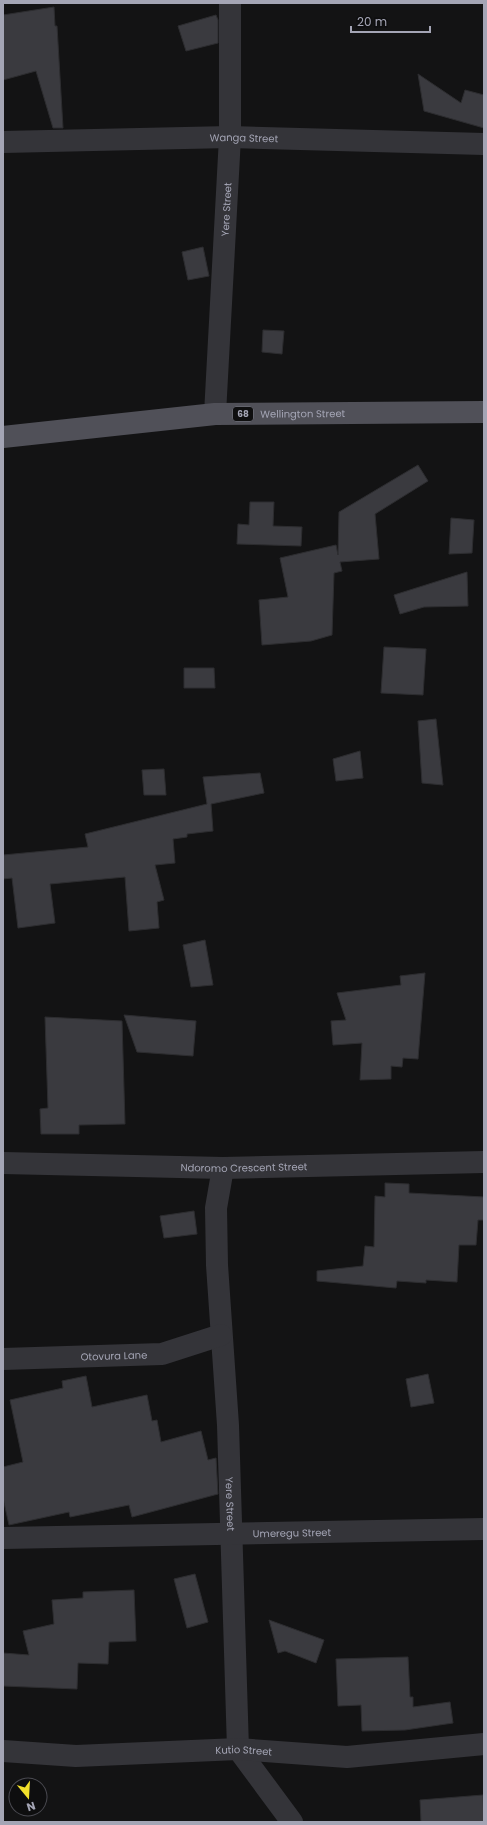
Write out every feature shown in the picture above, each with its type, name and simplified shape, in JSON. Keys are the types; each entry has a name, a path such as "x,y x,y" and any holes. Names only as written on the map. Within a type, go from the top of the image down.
{"main road":[{"name":"Wellington Street","path":"3,437 215,414 484,412"}],"street":[{"name":"Yere Street","path":"215,414 230,137 230,3"},
{"name":"Wanga Street","path":"3,142 230,137 484,144"},
{"name":"Ndoromo Crescent Street","path":"3,1163 223,1168 484,1162"},
{"name":"Yere Street","path":"223,1168 216,1208 221,1335 228,1425 238,1749"},
{"name":"Otovura Lane","path":"3,1359 162,1354 221,1335"},
{"name":"Umeregu Street","path":"3,1538 484,1529"},
{"name":"Kutio Street","path":"3,1751 76,1756 238,1749 347,1757 484,1744"},
{"path":"238,1749 292,1822"}],"building":[{"path":"54,7 55,26 57,26 63,128 53,128 36,71 3,80 3,15"},
{"path":"216,15 218,20 218,43 186,51 178,26"},
{"path":"418,74 461,103 465,90 484,95 484,128 424,111"},
{"path":"203,247 209,276 188,280 182,252"},
{"path":"263,330 284,331 282,354 262,352"},
{"path":"418,465 428,481 375,514 379,559 340,562 342,571 334,573 332,635 311,641 262,645 259,600 288,597 280,558 336,545 338,555 339,512"},
{"path":"250,502 274,502 273,526 302,527 301,546 237,544 238,524 249,525"},
{"path":"451,518 474,520 472,553 449,554"},
{"path":"467,572 468,606 424,607 400,614 394,595"},
{"path":"384,647 426,649 423,695 381,693"},
{"path":"184,668 214,668 215,688 184,688"},
{"path":"436,719 443,785 422,783 418,721"},
{"path":"360,751 363,778 336,781 333,759"},
{"path":"164,769 166,795 144,795 142,770"},
{"path":"260,773 264,793 211,804 213,831 187,834 187,837 173,839 175,863 155,865 164,900 157,902 159,928 129,931 125,877 50,884 55,923 18,928 12,878 3,879 3,855 88,847 85,834 207,804 203,777"},
{"path":"205,940 213,985 191,987 183,945"},
{"path":"425,973 418,1059 403,1058 402,1067 391,1066 391,1079 360,1080 362,1043 333,1045 331,1021 346,1020 337,993 401,985 400,976"},
{"path":"124,1015 196,1021 193,1056 137,1052"},
{"path":"45,1017 122,1021 125,1124 79,1125 79,1134 41,1134 40,1109 48,1108"},
{"path":"385,1183 409,1184 409,1193 484,1197 484,1220 478,1220 476,1245 459,1245 457,1282 426,1280 426,1283 397,1281 396,1288 317,1281 317,1271 363,1266 365,1246 374,1247 375,1196 385,1197"},
{"path":"194,1211 197,1234 164,1238 160,1216"},
{"path":"428,1374 434,1403 411,1407 406,1379"},
{"path":"86,1376 92,1407 147,1395 152,1421 157,1420 161,1442 201,1431 208,1460 216,1458 218,1494 132,1517 129,1505 70,1517 69,1512 9,1525 3,1498 3,1467 23,1462 10,1400 63,1388 62,1381"},
{"path":"195,1574 208,1622 187,1628 174,1579"},
{"path":"134,1590 136,1641 109,1642 108,1664 78,1663 77,1689 3,1686 3,1653 29,1655 23,1631 54,1624 52,1600 83,1598 83,1592"},
{"path":"269,1620 324,1640 316,1663 285,1651 278,1653"},
{"path":"408,1657 410,1697 413,1697 413,1707 450,1702 453,1723 405,1730 362,1731 361,1705 338,1706 336,1659"},
{"path":"483,1795 484,1822 421,1822 420,1800"}]}
